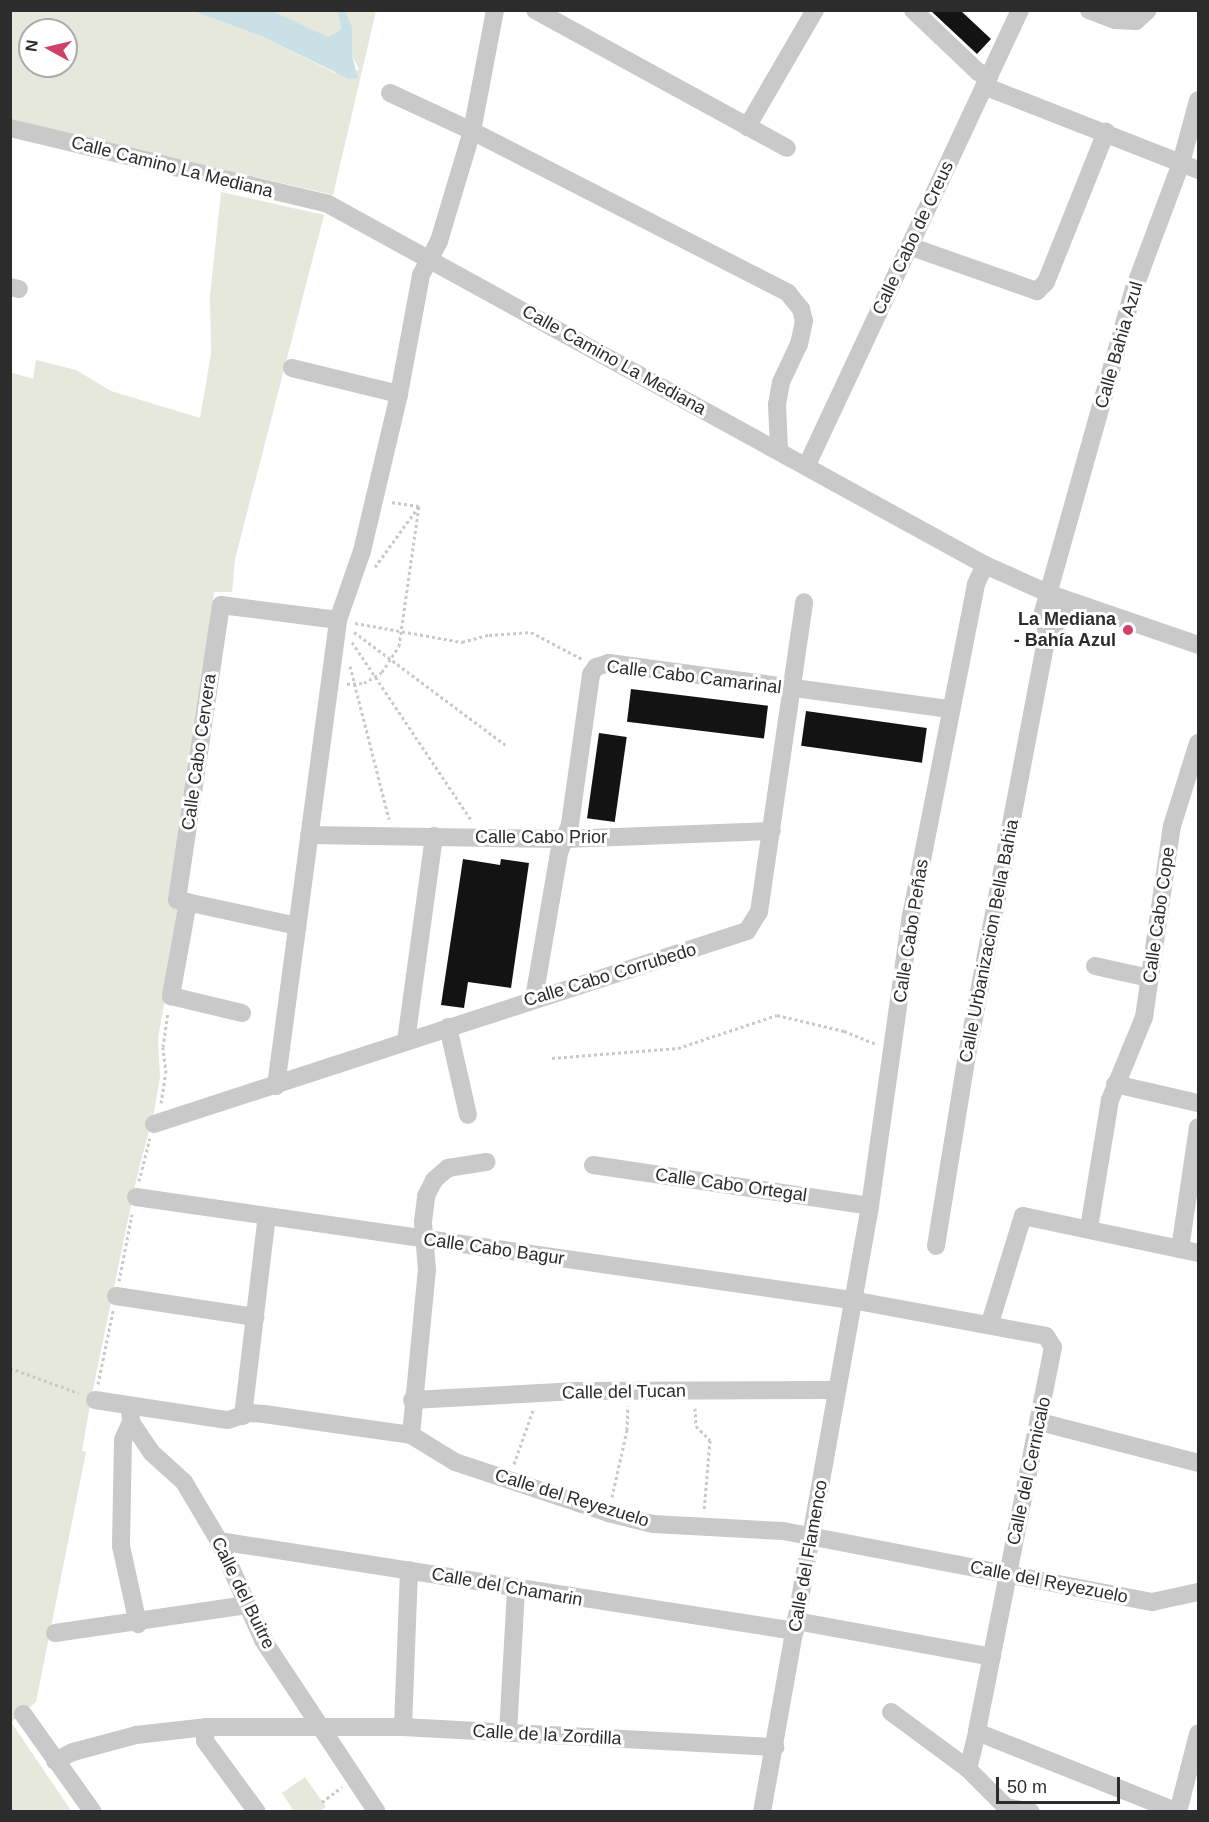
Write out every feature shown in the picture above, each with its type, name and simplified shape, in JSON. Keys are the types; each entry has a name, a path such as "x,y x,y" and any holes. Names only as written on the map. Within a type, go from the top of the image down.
{"street":[{"path":"276,1086 338,620 362,551 399,394 421,275 439,241 472,130 495,10"},
{"path":"535,10 786,148"},
{"path":"747,127 815,10"},
{"path":"913,10 986,81 1190,166"},
{"name":"Calle Cabo de Creus","path":"807,465 1020,10"},
{"path":"1089,10 1115,20 1136,21 1148,10"},
{"path":"390,93 472,130 779,288 796,300 804,321 799,344 781,382 777,404 779,450"},
{"name":"Calle Bahia Azul","path":"1048,594 1134,289 1190,166 1198,100"},
{"name":"Calle Camino La Mediana","path":"10,128 328,204 807,465 985,565 1048,594 1198,645"},
{"path":"909,246 1037,291 1046,282 1106,132"},
{"path":"292,368 399,394"},
{"name":"Calle Cabo Peñas","path":"852,1300 870,1206 911,916 976,584 985,565"},
{"name":"Calle Urbanizacion Bella Bahia","path":"1047,636 1043,612 1048,594"},
{"name":"Calle Urbanizacion Bella Bahia","path":"936,1246 966,1060 1047,636 1066,600"},
{"name":"Calle Cabo Corrubedo","path":"154,1124 276,1086 534,998 747,932 759,912 804,602"},
{"name":"Calle Cabo Cervera","path":"242,1013 171,996 221,605 338,620"},
{"name":"Calle Cabo Camarinal","path":"534,998 559,853 566,839 591,674 596,667 609,663 950,709"},
{"name":"Calle Cabo Cope","path":"1089,1228 1115,1084 1139,1037 1172,826 1198,743"},
{"name":"Calle Cabo Prior","path":"309,835 566,839 772,831"},
{"path":"406,1041 434,836"},
{"path":"183,901 297,926"},
{"path":"1095,966 1149,978"},
{"path":"447,1027 468,1115"},
{"path":"1115,1084 1198,1103"},
{"path":"1180,1249 1198,1127"},
{"path":"411,1435 412,1400 424,1304 423,1239 426,1196 434,1180 448,1168 487,1162"},
{"name":"Calle Cabo Ortegal","path":"593,1165 870,1206"},
{"name":"Calle Cabo Bagur","path":"136,1197 852,1300"},
{"path":"243,1416 267,1216"},
{"path":"990,1323 1023,1216 1198,1252"},
{"path":"116,1296 255,1317"},
{"name":"Calle del Cernicalo","path":"852,1300 1042,1334 1052,1343 1040,1422 968,1769"},
{"name":"Calle del Flamenco","path":"762,1812 852,1300"},
{"name":"Calle del Tucan","path":"412,1400 539,1393 836,1390"},
{"name":"Calle del Reyezuelo","path":"95,1400 131,1414 228,1420 264,1413 411,1435 455,1462 608,1513 653,1524 783,1531 1152,1602 1198,1592"},
{"path":"131,1414 123,1440 121,1546 138,1624"},
{"name":"Calle del Buitre","path":"131,1414 152,1454 184,1482 219,1541 263,1640 377,1812"},
{"path":"1040,1422 1198,1462"},
{"name":"Calle del Chamarin","path":"219,1541 409,1570 516,1590 796,1626 992,1657"},
{"path":"403,1727 409,1570"},
{"path":"508,1733 516,1590"},
{"path":"55,1633 138,1624 247,1605"},
{"path":"891,1712 968,1769 1006,1807 1020,1810"},
{"path":"23,1714 93,1812"},
{"path":"206,1727 205,1741 257,1812"},
{"name":"Calle de la Zordilla","path":"55,1761 73,1752 136,1735 206,1727 403,1727 775,1747"},
{"path":"977,1732 1178,1812 1198,1737"}],"path":[{"path":"374,500 418,506"},
{"path":"372,573 418,506"},
{"path":"330,682 354,685 373,677 392,660 400,631 418,506"},
{"path":"338,620 462,642 489,635 531,632 596,667"},
{"path":"338,620 507,746"},
{"path":"338,620 373,677 483,837"},
{"path":"349,663 393,835"},
{"path":"552,1058 678,1048 777,1015 844,1031 892,1051"},
{"path":"10,1368 95,1400"},
{"path":"608,1513 627,1430 629,1391"},
{"path":"695,1391 696,1426 710,1440 702,1528"},
{"path":"509,1480 539,1393"},
{"path":"322,1802 353,1778"},
{"path":"287,1812 292,1808"}],"shaded area":[{"path":"11,11 193,11 261,36 335,73 359,70 352,55 345,11 376,11 333,195 11,120"},
{"path":"272,11 338,11 341,29 328,37 321,36"},
{"path":"221,192 324,215 235,559 232,592 214,592 171,907 181,910 158,1038 160,1076 155,1107 136,1181 91,1399 82,1451 86,1452 36,1702 11,1722 72,1812 10,1811 10,372 33,379 36,360 76,370 111,391 200,418 211,354 210,296"},
{"path":"305,1777 326,1807 320,1811 294,1811 282,1793"}],"water":[{"path":"193,11 272,11 328,37 341,29 338,11 345,11 352,27 352,55 358,78 349,79 261,36"}],"building":[{"path":"930,10 960,10 991,39 977,54"},
{"path":"631,689 768,706 764,739 627,722"},
{"path":"806,711 927,728 922,763 801,746"},
{"path":"599,733 627,737 615,822 587,818"},
{"path":"463,859 500,865 501,859 529,863 511,988 468,982 464,1008 441,1005"}],"place":[{"name":"La Mediana - Bahía Azul","path":"1128,630"}]}
